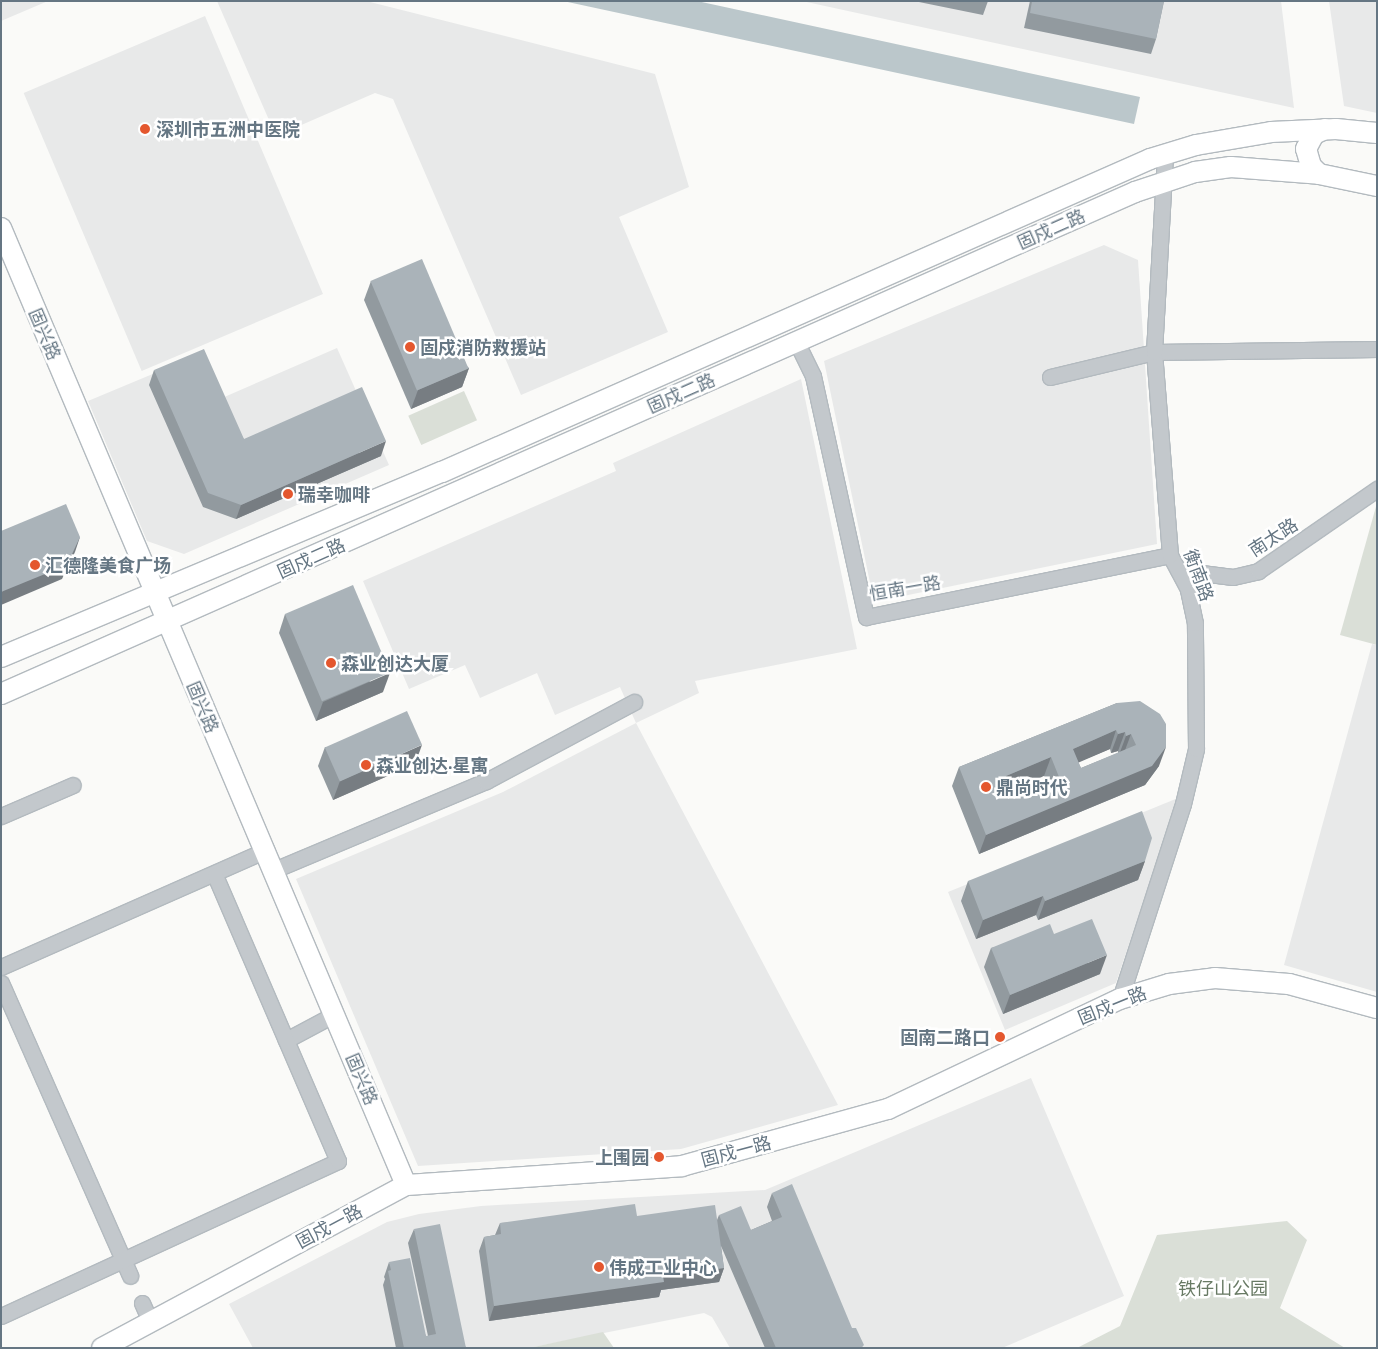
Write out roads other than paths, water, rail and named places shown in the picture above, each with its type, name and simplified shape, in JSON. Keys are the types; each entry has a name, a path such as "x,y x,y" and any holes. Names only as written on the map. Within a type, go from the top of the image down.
{"street":[{"name":"固戍二路","path":"1,657 153,591 442,472 1165,154 1235,137 1325,129 1377,133"},
{"path":"1319,174 1311,166 1306,149 1314,134 1325,129"},
{"name":"衡南路","path":"1120,999 1183,804 1196,749 1195,623 1188,589 1170,555 1154,352 1161,182 1165,154"},
{"name":"固戍二路","path":"1,694 167,622 796,341 1161,182 1195,172 1231,167 1319,174 1377,186"},
{"name":"固兴路","path":"1,228 153,591 266,850 406,1186"},
{"name":"恒南一路","path":"796,341 813,376 866,617 1170,555"},
{"path":"1050,377 1154,352 1377,349"},
{"name":"南太路","path":"1178,570 1233,577 1258,571 1377,489"},
{"path":"274,870 486,781 634,702"},
{"path":"1,816 73,785"},
{"path":"1,967 266,850"},
{"path":"1,1316 338,1161 215,874"},
{"name":"固戍一路","path":"102,1348 406,1186 682,1166 888,1109 1120,999 1169,984 1216,978 1289,984 1377,1008"},
{"path":"1,983 130,1276"},
{"path":"286,1040 335,1014"},
{"path":"142,1303 150,1322"}],"place":[{"name":"深圳市五洲中医院","path":"145,129"},
{"name":"固戍消防救援站","path":"410,347"},
{"name":"瑞幸咖啡","path":"288,494"},
{"name":"汇德隆美食广场","path":"35,565"},
{"name":"森业创达大厦","path":"331,663"},
{"name":"森业创达·星寓","path":"366,765"},
{"name":"鼎尚时代","path":"986,787"},
{"name":"固南二路口","path":"1000,1037"},
{"name":"上围园","path":"659,1157"},
{"name":"伟成工业中心","path":"599,1267"}],"park label":[{"name":"铁仔山公园","path":"1223,1288"}]}
